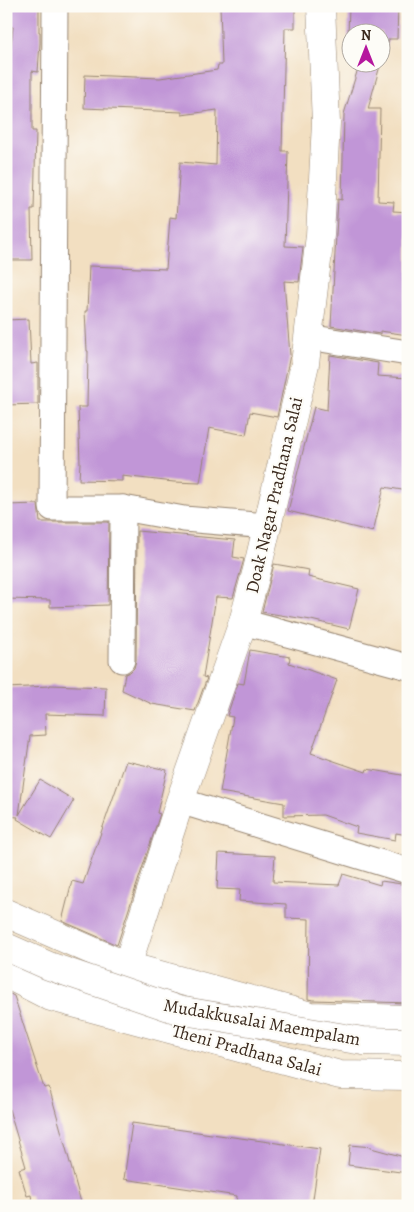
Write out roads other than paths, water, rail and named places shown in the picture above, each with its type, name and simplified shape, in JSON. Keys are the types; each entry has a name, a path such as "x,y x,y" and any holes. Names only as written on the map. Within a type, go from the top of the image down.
{"main road":[{"name":"Doak Nagar Pradhana Salai","path":"127,966 180,801 243,622 305,364 320,235 326,123 321,6"},
{"path":"6,913 127,966 311,1016 408,1019"},
{"path":"9,975 33,925"},
{"name":"Mudakkusalai Maempalam","path":"6,947 49,966 178,1010 363,1041 408,1042"},
{"name":"Theni Pradhana Salai","path":"9,975 51,997 340,1075 408,1076"}],"street":[{"path":"55,6 52,508 123,508 184,519 267,526"},
{"path":"308,337 408,354"},
{"path":"122,660 123,508"},
{"path":"243,622 408,668"},
{"path":"180,801 408,871"}]}
